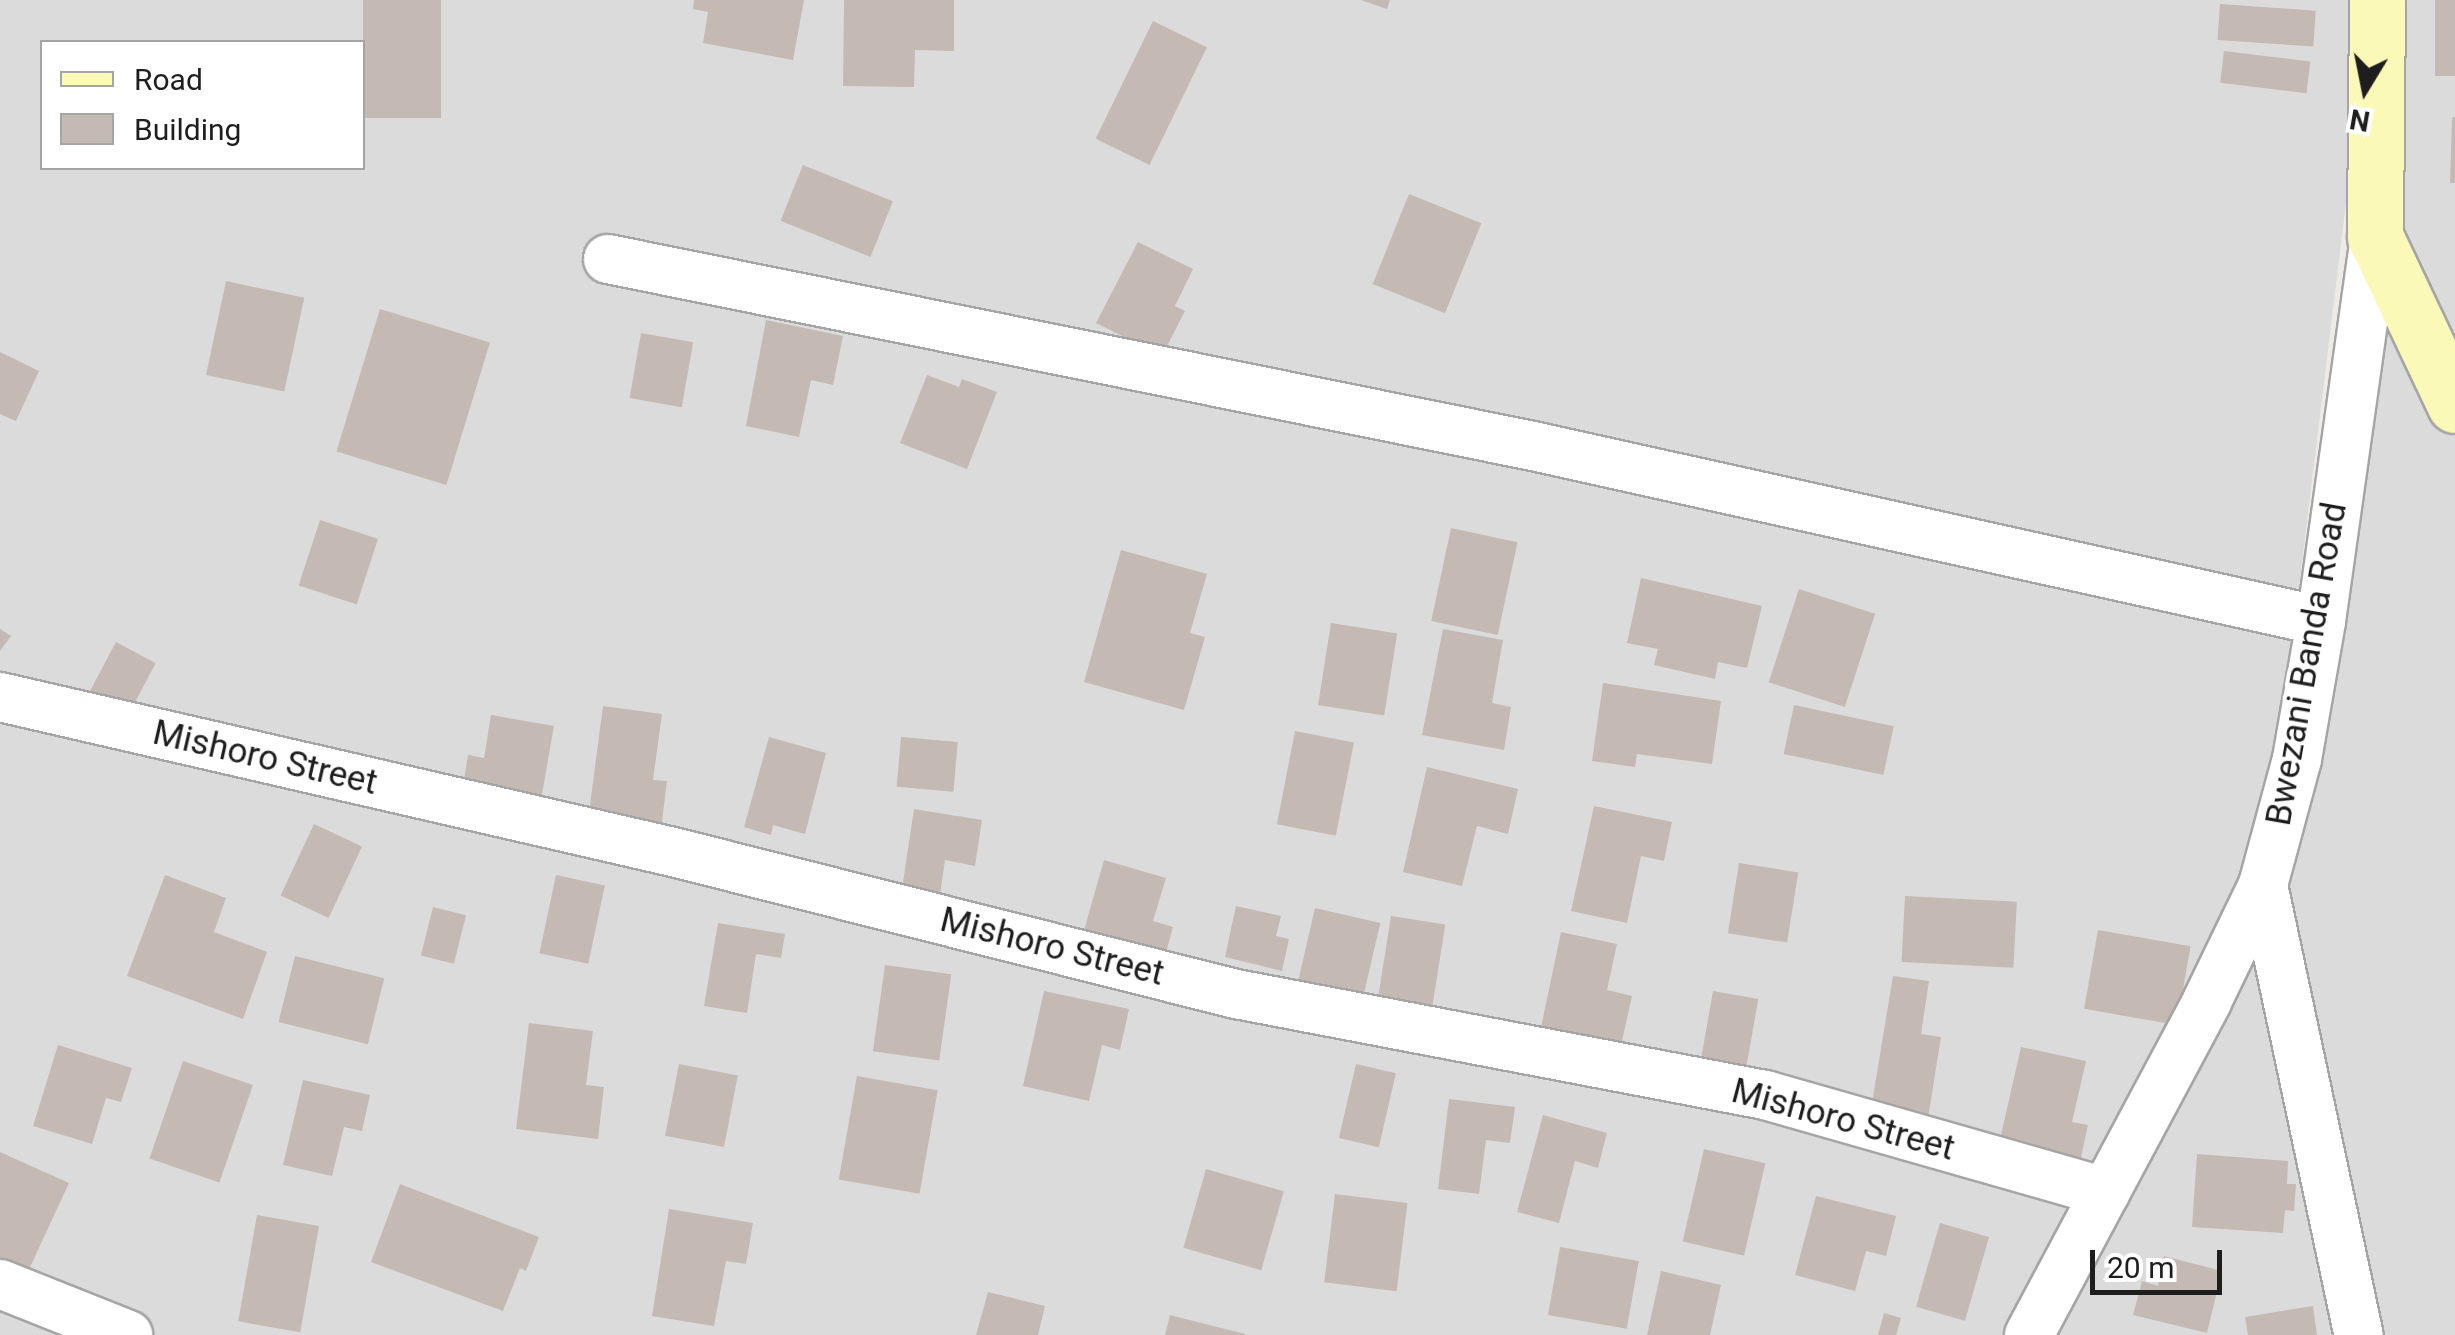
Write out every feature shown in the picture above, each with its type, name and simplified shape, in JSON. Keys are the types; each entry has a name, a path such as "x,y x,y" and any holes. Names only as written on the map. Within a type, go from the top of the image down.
{"street":[{"path":"2378,0 2375,236 2455,405"},
{"name":"Bwezani Banda Road","path":"2029,1335 2207,1001 2263,885 2296,759 2321,621 2375,236"},
{"path":"608,259 1532,446 2321,621"},
{"name":"Mishoro Street","path":"0,698 674,852 1236,994 1765,1095 2105,1192"},
{"path":"2263,885 2359,1335"},
{"path":"0,1284 128,1335"}],"shaded area":[{"path":"0,0 2371,0 2266,855 2387,0 2455,0 2455,1335 0,1335"}],"building":[{"path":"363,0 441,0 441,118 365,118"},
{"path":"694,0 804,0 793,60 703,43 708,12 693,9"},
{"path":"844,0 954,0 954,51 915,50 914,87 843,86"},
{"path":"1361,0 1390,0 1387,9"},
{"path":"2435,0 2455,0 2455,76 2435,76"},
{"path":"2220,4 2316,11 2313,47 2217,40"},
{"path":"1153,21 1207,47 1150,165 1096,139"},
{"path":"2224,51 2310,62 2306,93 2220,83"},
{"path":"2455,117 2455,183 2450,183"},
{"path":"803,165 893,201 870,257 781,221"},
{"path":"1409,194 1481,223 1445,313 1373,284"},
{"path":"1138,242 1193,269 1175,306 1185,311 1162,356 1096,323"},
{"path":"226,281 304,298 284,392 206,375"},
{"path":"380,309 490,343 446,485 336,451"},
{"path":"766,320 843,336 833,385 811,380 799,437 746,426"},
{"path":"641,333 693,342 682,407 630,398"},
{"path":"0,352 39,371 16,421 0,414"},
{"path":"927,375 959,387 962,379 997,392 967,469 900,443"},
{"path":"320,520 378,539 357,604 299,586"},
{"path":"1451,528 1518,542 1498,635 1431,621"},
{"path":"1121,550 1207,574 1190,633 1205,637 1184,710 1084,682"},
{"path":"1641,578 1762,606 1747,668 1718,662 1715,679 1654,665 1658,649 1627,643"},
{"path":"1799,589 1875,614 1845,707 1769,682"},
{"path":"1331,623 1397,633 1384,715 1318,705"},
{"path":"0,629 11,636 0,651"},
{"path":"1443,629 1503,640 1492,703 1511,707 1504,750 1422,735"},
{"path":"116,642 156,663 126,720 86,699"},
{"path":"1603,683 1721,701 1712,764 1637,754 1635,767 1592,761"},
{"path":"1794,705 1894,726 1883,775 1784,754"},
{"path":"603,706 662,714 653,780 667,781 661,829 588,820"},
{"path":"491,715 554,726 539,811 478,801 482,783 464,780 468,755 484,758"},
{"path":"1295,731 1354,742 1336,836 1277,824"},
{"path":"769,737 826,753 805,834 773,825 771,835 744,827"},
{"path":"901,737 958,742 953,792 897,787"},
{"path":"1427,767 1518,789 1508,834 1477,826 1462,886 1403,872"},
{"path":"1594,806 1672,822 1664,861 1641,856 1627,923 1571,911"},
{"path":"914,809 982,820 975,866 945,860 940,895 902,889"},
{"path":"314,824 362,846 329,918 281,896"},
{"path":"1104,860 1166,878 1153,921 1173,927 1163,964 1081,941"},
{"path":"1739,863 1798,872 1787,943 1728,933"},
{"path":"165,875 226,898 214,932 267,952 243,1019 127,976"},
{"path":"556,875 605,885 588,964 539,953"},
{"path":"1905,896 2017,902 2013,968 1902,962"},
{"path":"1236,906 1281,916 1276,936 1289,939 1282,971 1225,957"},
{"path":"433,907 466,915 454,964 421,956"},
{"path":"1315,908 1380,923 1362,1001 1297,986"},
{"path":"1391,916 1445,925 1432,1006 1378,997"},
{"path":"718,923 785,934 781,958 756,954 747,1013 704,1006"},
{"path":"2098,930 2191,946 2177,1025 2084,1009"},
{"path":"1561,932 1617,944 1607,990 1632,996 1620,1050 1540,1032"},
{"path":"295,956 384,978 368,1044 279,1022"},
{"path":"885,965 951,974 939,1060 873,1051"},
{"path":"1893,976 1929,981 1921,1034 1941,1037 1928,1118 1871,1109"},
{"path":"1044,991 1129,1009 1120,1050 1102,1045 1089,1101 1023,1086"},
{"path":"1713,991 1758,999 1747,1065 1701,1057"},
{"path":"529,1023 593,1031 586,1085 604,1087 598,1139 516,1129"},
{"path":"58,1045 132,1068 121,1102 106,1098 92,1144 33,1126"},
{"path":"2021,1047 2086,1061 2072,1122 2088,1125 2079,1166 1998,1148"},
{"path":"183,1061 253,1085 219,1182 149,1158"},
{"path":"679,1064 738,1075 724,1147 665,1136"},
{"path":"1356,1064 1396,1073 1379,1147 1339,1138"},
{"path":"857,1076 938,1090 920,1194 839,1179"},
{"path":"303,1080 370,1095 362,1131 344,1127 332,1176 283,1165"},
{"path":"1449,1099 1515,1107 1510,1143 1486,1140 1479,1194 1438,1189"},
{"path":"1543,1115 1607,1133 1598,1168 1575,1161 1559,1223 1517,1212"},
{"path":"1704,1149 1765,1163 1744,1256 1683,1242"},
{"path":"0,1152 69,1183 26,1276 0,1264"},
{"path":"2197,1154 2288,1161 2287,1184 2296,1184 2294,1211 2285,1210 2283,1233 2192,1227"},
{"path":"1206,1169 1284,1191 1261,1270 1183,1248"},
{"path":"400,1184 539,1237 526,1271 520,1268 503,1311 371,1262"},
{"path":"1335,1194 1407,1203 1397,1291 1324,1282"},
{"path":"1816,1196 1896,1216 1886,1256 1866,1251 1855,1291 1795,1275"},
{"path":"669,1209 753,1223 746,1264 726,1261 714,1326 652,1316"},
{"path":"257,1215 319,1226 300,1332 238,1321"},
{"path":"1940,1223 1989,1237 1965,1321 1916,1307"},
{"path":"1560,1247 1639,1261 1627,1329 1548,1315"},
{"path":"2164,1256 2222,1271 2207,1333 2133,1315 2142,1281 2158,1286"},
{"path":"1661,1271 1721,1285 1710,1335 1647,1335"},
{"path":"988,1292 1045,1306 1038,1335 976,1335"},
{"path":"2313,1306 2317,1335 2248,1335 2245,1317"},
{"path":"1884,1313 1901,1318 1896,1335 1878,1335"},
{"path":"1170,1315 1245,1334 1245,1335 1165,1335"}]}
